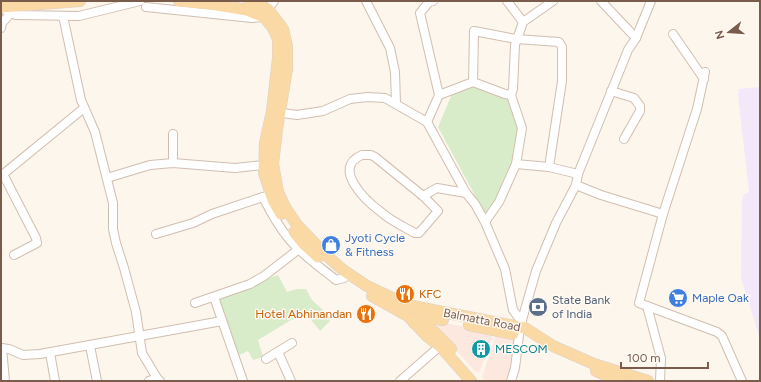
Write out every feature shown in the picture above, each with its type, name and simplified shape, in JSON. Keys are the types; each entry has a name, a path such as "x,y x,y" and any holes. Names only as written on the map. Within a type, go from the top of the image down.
{"main road":[{"path":"6,9 80,1"},
{"path":"179,1 212,4 247,10 269,9"},
{"path":"249,1 269,9 283,29 287,46 287,68 276,112 265,143 264,173 267,196 273,200 287,224 304,244 329,267 356,287 409,313 441,319 520,328 524,336 548,351 619,381"},
{"path":"276,112 277,129 273,164 278,192 297,225 343,270 409,313 440,337 470,369 478,381"},
{"path":"409,313 471,381"},
{"name":"Balmatta Road","path":"409,313 525,328 553,346 594,364 648,381"}],"street":[{"path":"366,1 390,48 395,72 396,104"},
{"path":"426,122 439,95 420,13 429,2 433,1"},
{"path":"507,1 523,22"},
{"path":"486,222 500,202 516,164 522,128 511,95 513,89 514,45 523,22 553,1"},
{"path":"600,1 636,38"},
{"path":"511,381 515,368 520,328 536,271 556,223 576,185 578,174 611,91 628,50 636,38 651,1"},
{"path":"1,25 6,9 16,15 79,16 143,4 252,18 269,9"},
{"path":"63,16 84,108 95,132 113,203 113,229 136,312 142,353 155,380"},
{"path":"472,82 474,31 516,39 559,42 562,47 562,81 549,167"},
{"path":"673,34 704,76 697,110 663,214 640,303 717,332 722,336 742,381"},
{"path":"439,95 472,82 511,95"},
{"path":"611,91 634,98 640,106 640,111 624,139"},
{"path":"276,112 297,115 323,111 350,98 385,98 426,122 466,193 486,222 505,269 513,310 520,328"},
{"path":"14,255 37,243 32,230 2,175 84,108"},
{"path":"173,134 173,163"},
{"path":"362,155 371,155 423,196 438,212 417,234 386,216 362,195 351,178 349,168 357,157 362,155"},
{"path":"107,178 150,165 173,163 235,168 264,165"},
{"path":"516,164 549,167 578,174"},
{"path":"576,185 601,195 663,214"},
{"path":"423,196 437,188 466,193"},
{"path":"156,234 193,223 212,214 267,196 273,216 289,240 311,261 336,280 344,278"},
{"path":"195,303 250,284 264,276 299,249"},
{"path":"214,297 243,381"},
{"path":"647,306 661,358 660,381"},
{"path":"5,381 2,348 9,349 23,355 50,353 222,321"},
{"path":"266,359 292,343"},
{"path":"90,346 97,381"},
{"path":"400,381 440,346"},
{"path":"278,352 291,381"},
{"path":"50,353 55,381"}],"shaded area":[{"path":"760,87 760,339 741,278 743,195 749,192 738,95 739,89"},
{"path":"440,322 494,332 479,373 475,371 442,335 437,327 437,324"},
{"path":"496,335 524,338 510,381 485,381 482,377"}],"green space":[{"path":"473,82 509,96 517,117 518,144 511,169 506,181 486,216 438,127 452,94"},
{"path":"271,275 269,278 278,275 287,292 297,289 306,289 312,300 323,310 330,321 320,331 307,315 291,320 258,340 263,357 253,360 248,351 237,356 217,299"}],"place":[{"name":"Jyoti Cycle & Fitness","path":"331,245"},
{"name":"KFC","path":"405,294"},
{"name":"Maple Oak","path":"678,298"},
{"name":"State Bank of India","path":"538,307"},
{"name":"Hotel Abhinandan","path":"366,314"},
{"name":"MESCOM","path":"481,349"}]}
